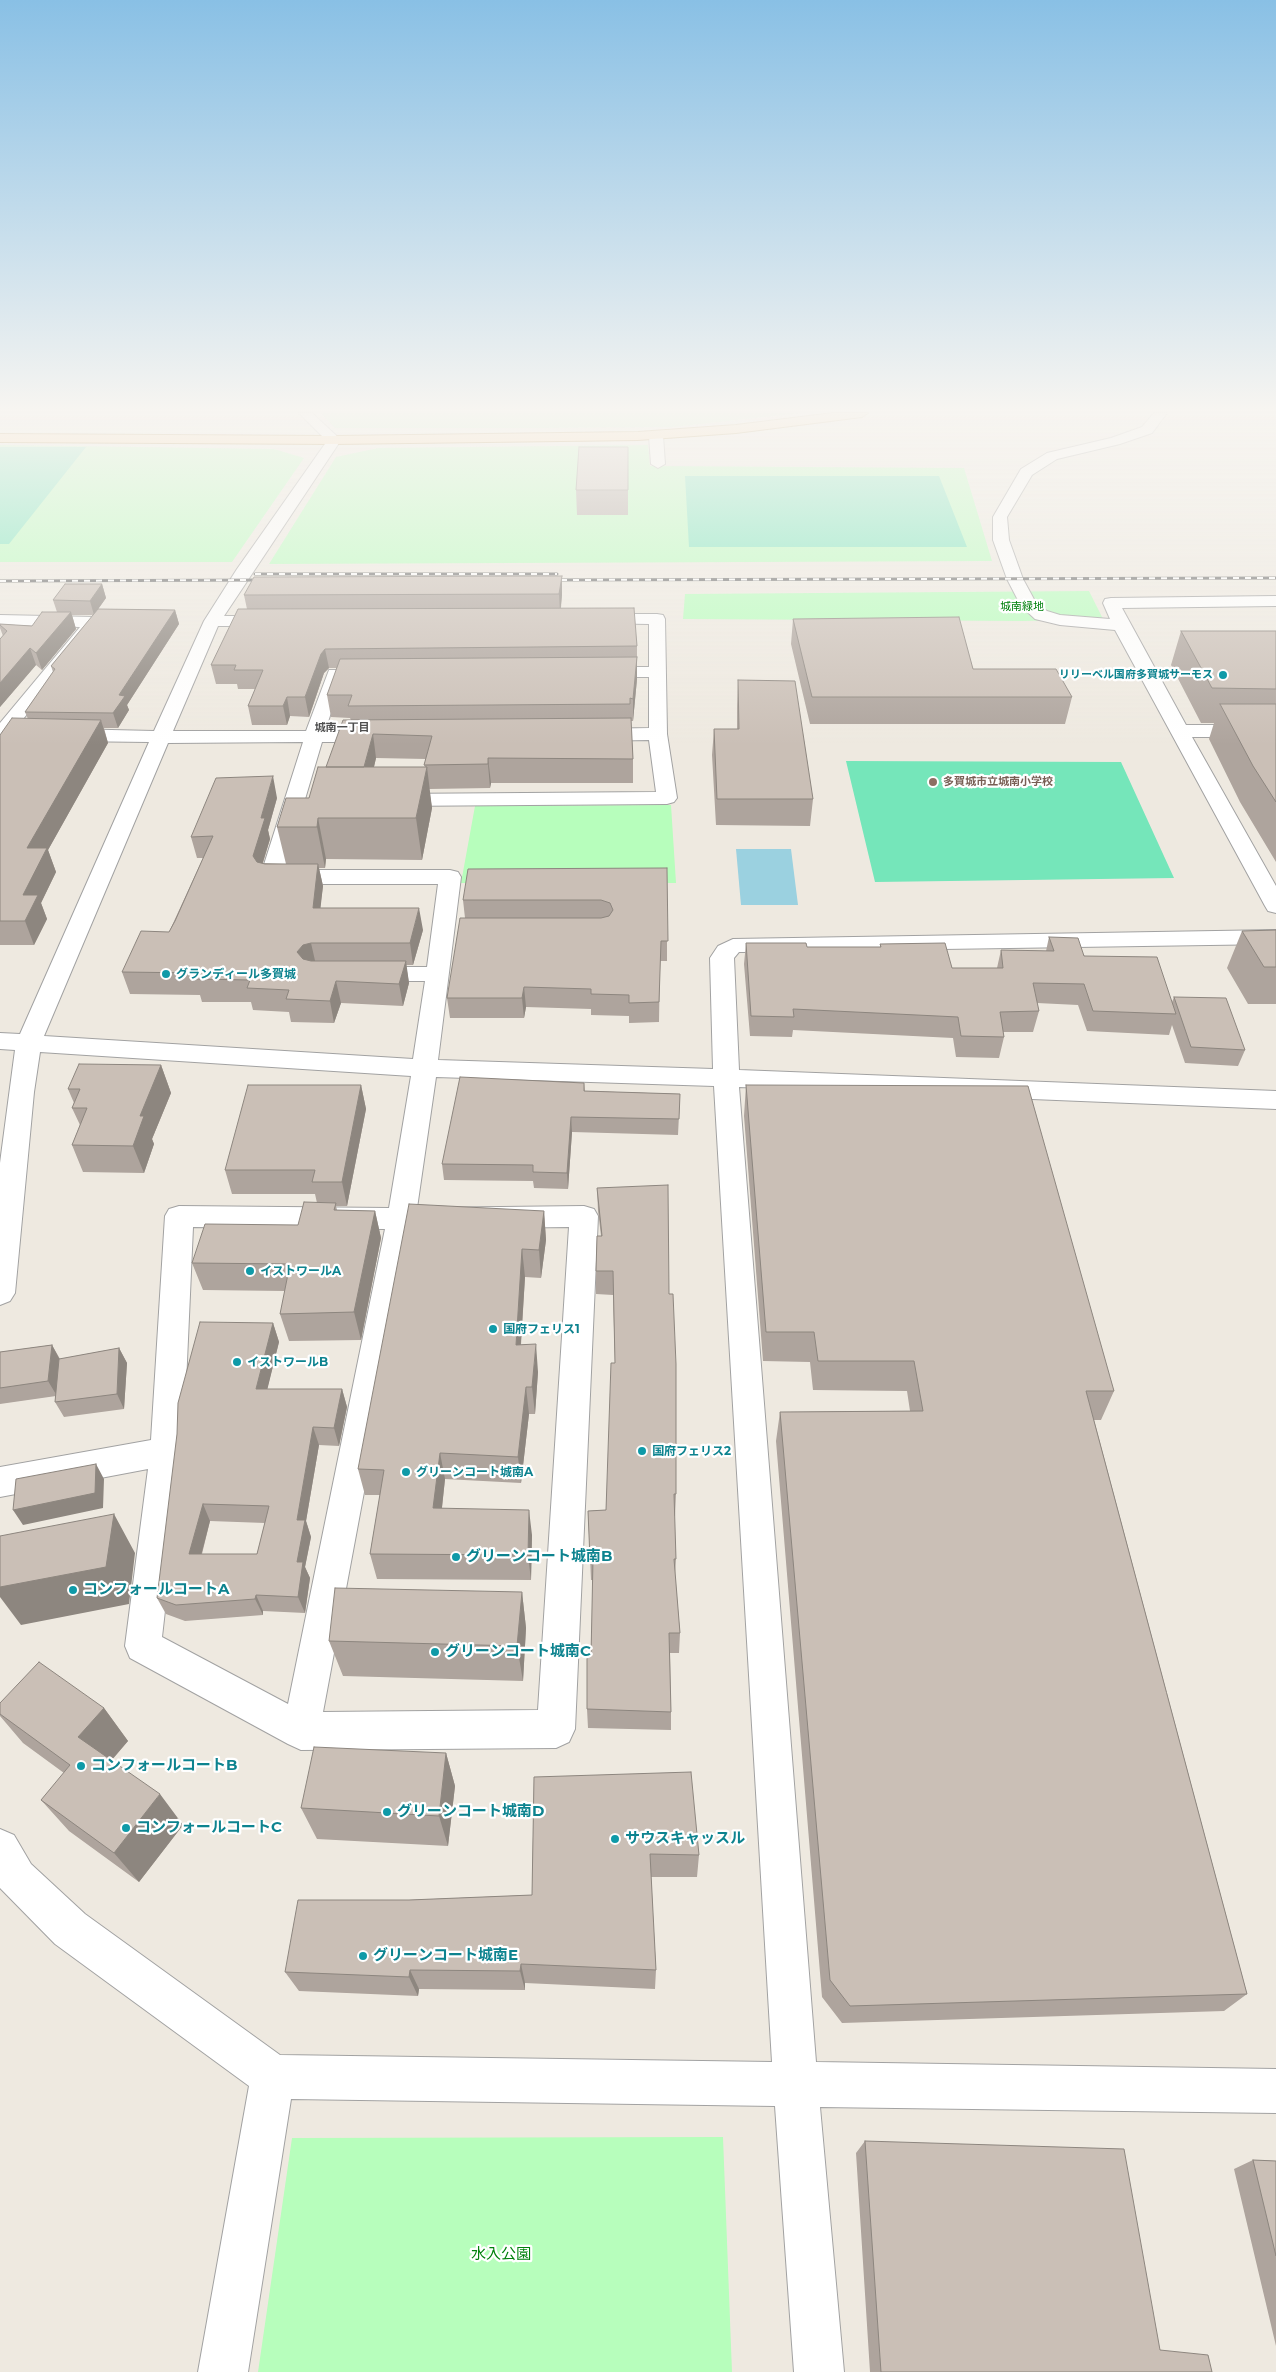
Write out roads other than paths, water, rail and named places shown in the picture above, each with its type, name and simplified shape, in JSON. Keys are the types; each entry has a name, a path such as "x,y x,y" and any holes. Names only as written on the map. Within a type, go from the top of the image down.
{"street":[{"path":"0,1293 21,1092 29,1043 42,1006 212,621 276,524"},
{"path":"1000,524 1001,540 1015,579 1029,606 1041,615 1060,620 1121,625"},
{"path":"1276,601 1111,602 1121,625 1276,906"},
{"path":"373,800 667,798 658,734 657,619 578,619"},
{"path":"0,620 93,622 1,734"},
{"path":"212,621 290,621"},
{"path":"580,672 658,672"},
{"path":"301,1731 401,1220 436,974 451,929 450,877 271,878 304,800 314,736 336,674 375,673"},
{"path":"1180,731 1276,731"},
{"path":"1,734 21,734"},
{"path":"50,734 162,737 392,736"},
{"path":"580,735 658,734"},
{"path":"819,2372 796,2084 727,1078 722,958 726,951 733,946 1276,937"},
{"path":"346,974 436,974"},
{"path":"0,1041 424,1068 1276,1100"},
{"path":"179,1216 401,1220 584,1216 556,1730 301,1731 143,1646 167,1451 179,1216"},
{"path":"0,1482 167,1451"},
{"path":"0,1849 18,1878 70,1928 273,2077 1276,2091"},
{"path":"222,2372 273,2077"}],"water":[{"path":"736,849 791,849 798,905 741,905"}],"railway":[{"path":"255,574 557,574"},
{"path":"549,580 1276,578"},
{"path":"0,581 266,580"}],"place":[{"name":"リリーベル国府多賀城サーモス","path":"1223,675"},
{"name":"多賀城市立城南小学校","path":"933,782"},
{"name":"グランディール多賀城","path":"166,974"},
{"name":"イストワールA","path":"250,1271"},
{"name":"国府フェリス1","path":"493,1329"},
{"name":"イストワールB","path":"237,1362"},
{"name":"国府フェリス2","path":"642,1451"},
{"name":"グリーンコート城南A","path":"406,1472"},
{"name":"グリーンコート城南B","path":"456,1557"},
{"name":"コンフォールコートA","path":"73,1590"},
{"name":"グリーンコート城南C","path":"435,1652"},
{"name":"コンフォールコートB","path":"81,1766"},
{"name":"グリーンコート城南D","path":"387,1812"},
{"name":"コンフォールコートC","path":"126,1828"},
{"name":"サウスキャッスル","path":"615,1839"},
{"name":"グリーンコート城南E","path":"363,1956"}],"district":[{"name":"城南一丁目","path":"342,728"}],"park label":[{"name":"城南緑地","path":"1022,607"},
{"name":"水入公園","path":"501,2255"}]}
